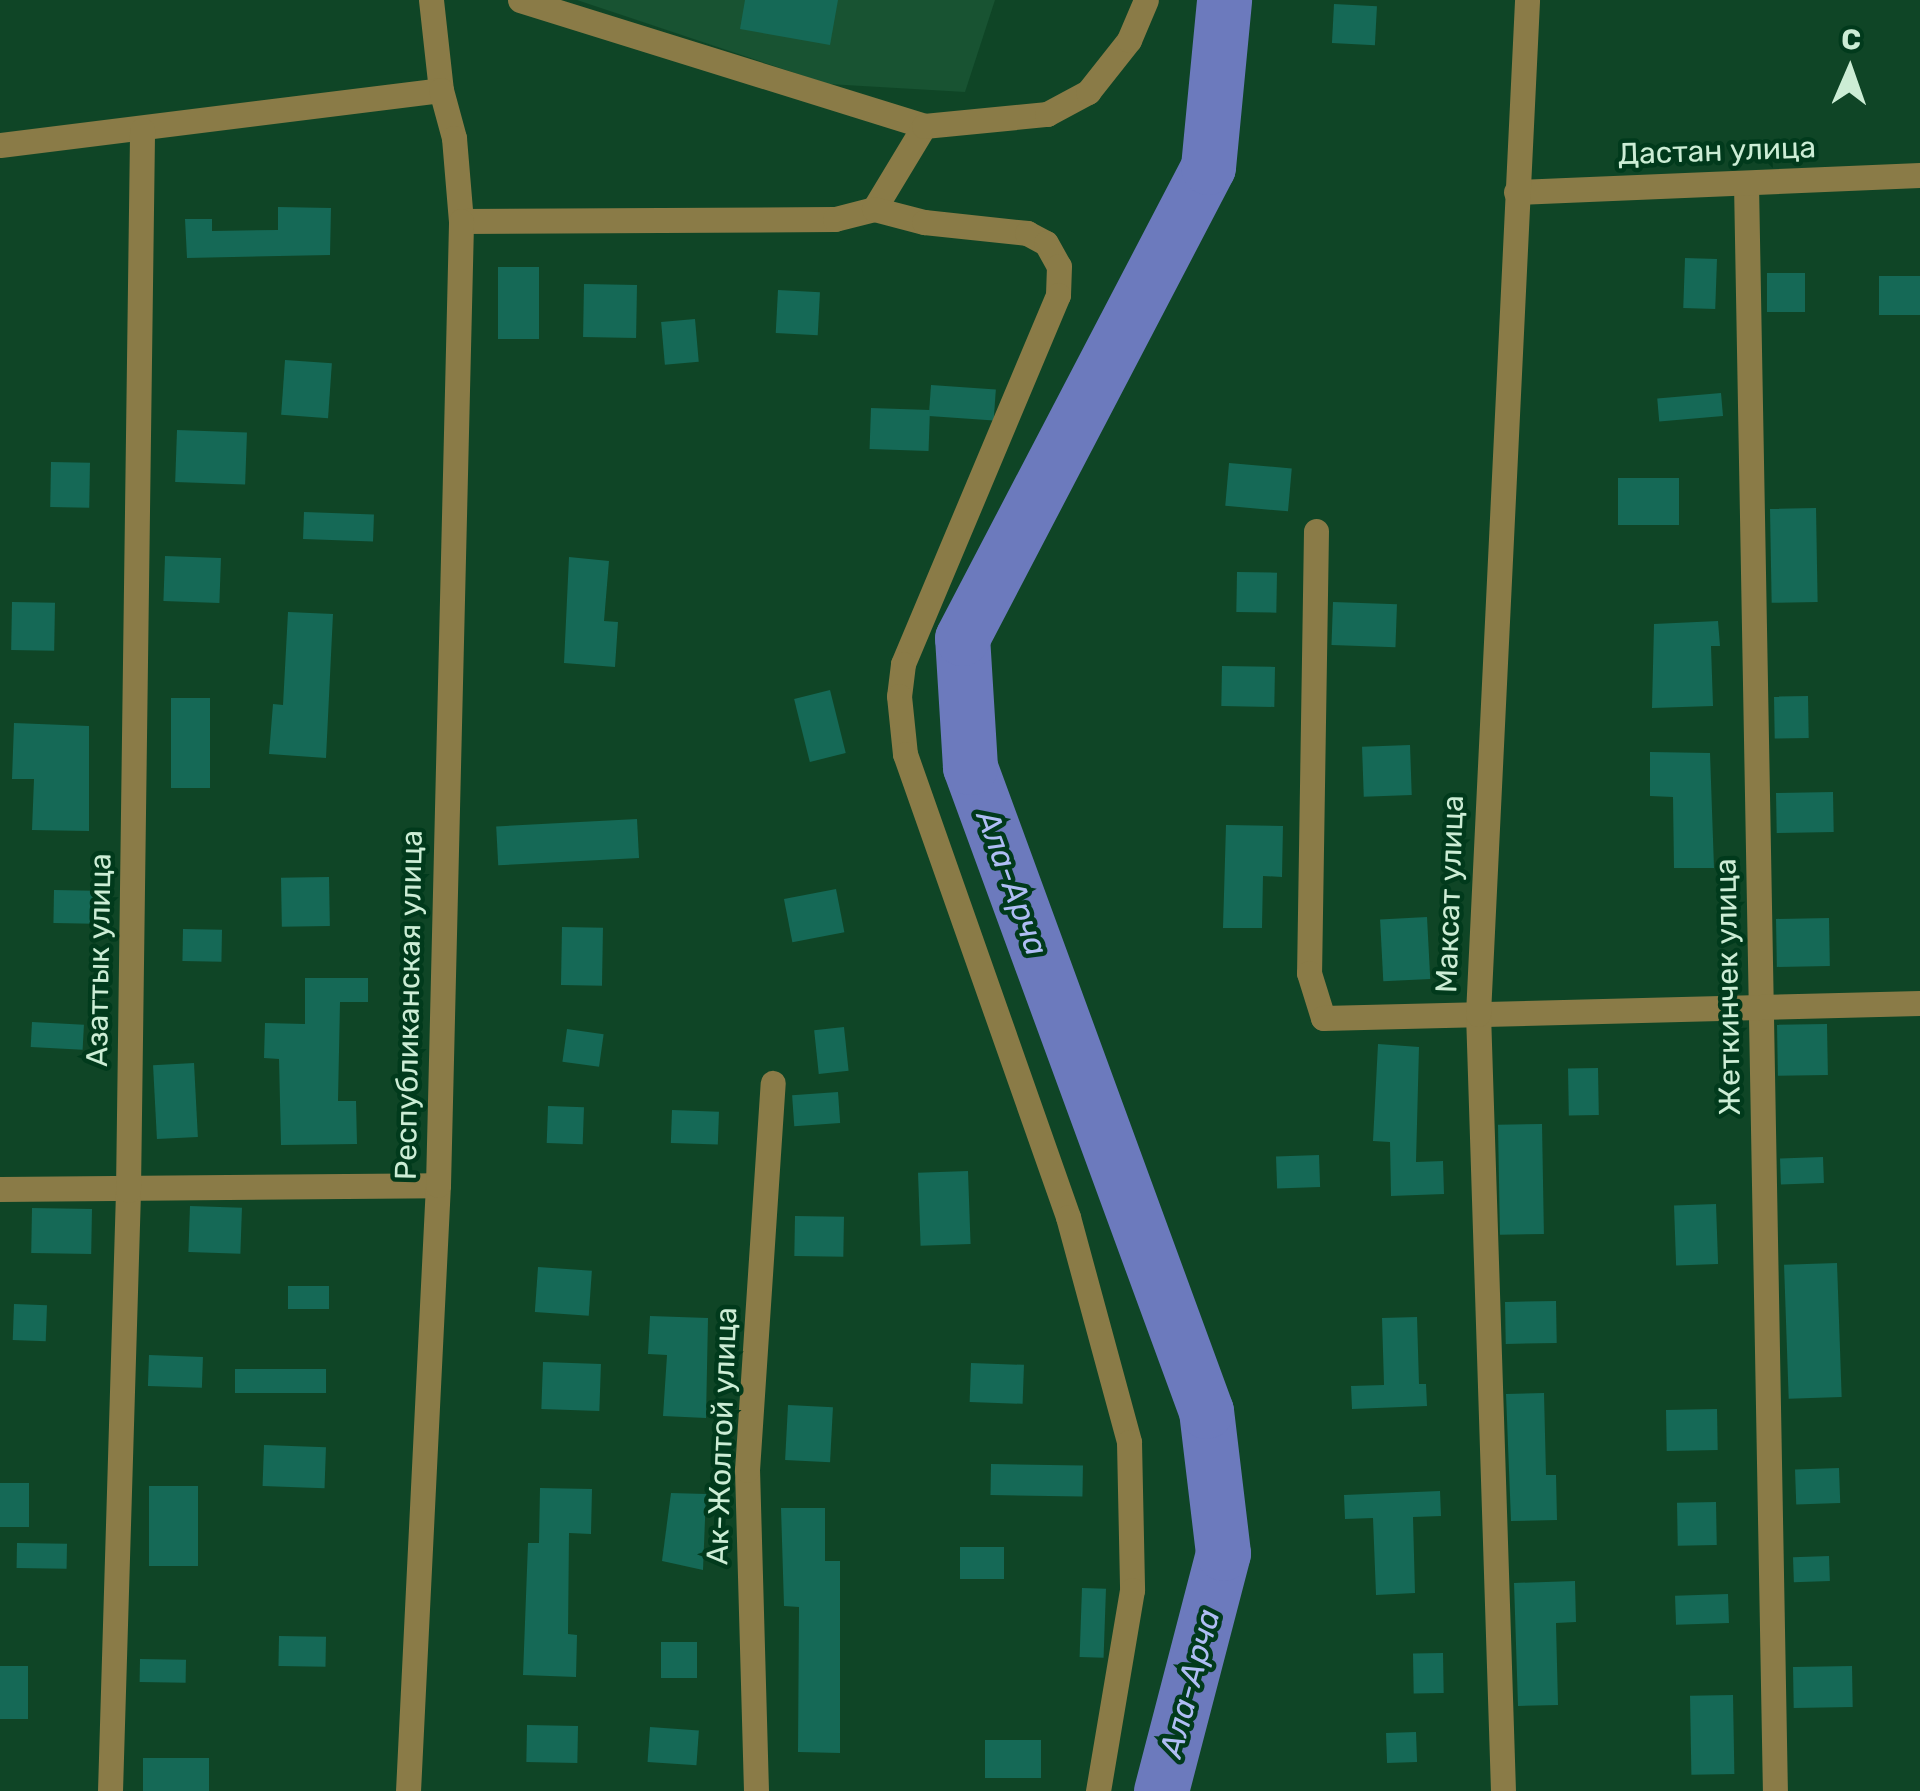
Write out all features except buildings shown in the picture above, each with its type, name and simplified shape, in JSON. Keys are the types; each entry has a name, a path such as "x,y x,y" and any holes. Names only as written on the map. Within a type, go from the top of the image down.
{"street":[{"name":"Республиканская улица","path":"408,1791 438,1185 461,221 454,138 441,90 431,0"},
{"path":"520,0 924,126 1047,114 1088,92 1128,40 1146,0"},
{"name":"Максат улица","path":"1503,1791 1478,1014 1527,0"},
{"path":"0,145 441,90"},
{"path":"874,209 924,126"},
{"name":"Азаттык улица","path":"110,1791 128,1190 142,130"},
{"name":"Дастан улица","path":"1516,192 1920,175"},
{"name":"Жеткинчек улица","path":"1746,183 1776,1791"},
{"path":"461,221 835,219 874,209 924,222 1027,233 1046,243 1058,266 1058,295 904,664 899,696 905,754 1068,1218 1129,1442 1136,1513 1132,1590 1098,1791"},
{"path":"1316,530 1308,973 1323,1018 1920,1003"},
{"name":"Ак-Жолтой улица","path":"756,1791 747,1470 772,1083"},
{"path":"0,1189 438,1185"}],"shaded area":[{"path":"577,0 995,0 965,92 828,84"}],"waterway":[{"name":"Ала-Арча","path":"1161,1791 1223,1553 1206,1411 970,767 962,638 1208,167 1224,0"}]}
